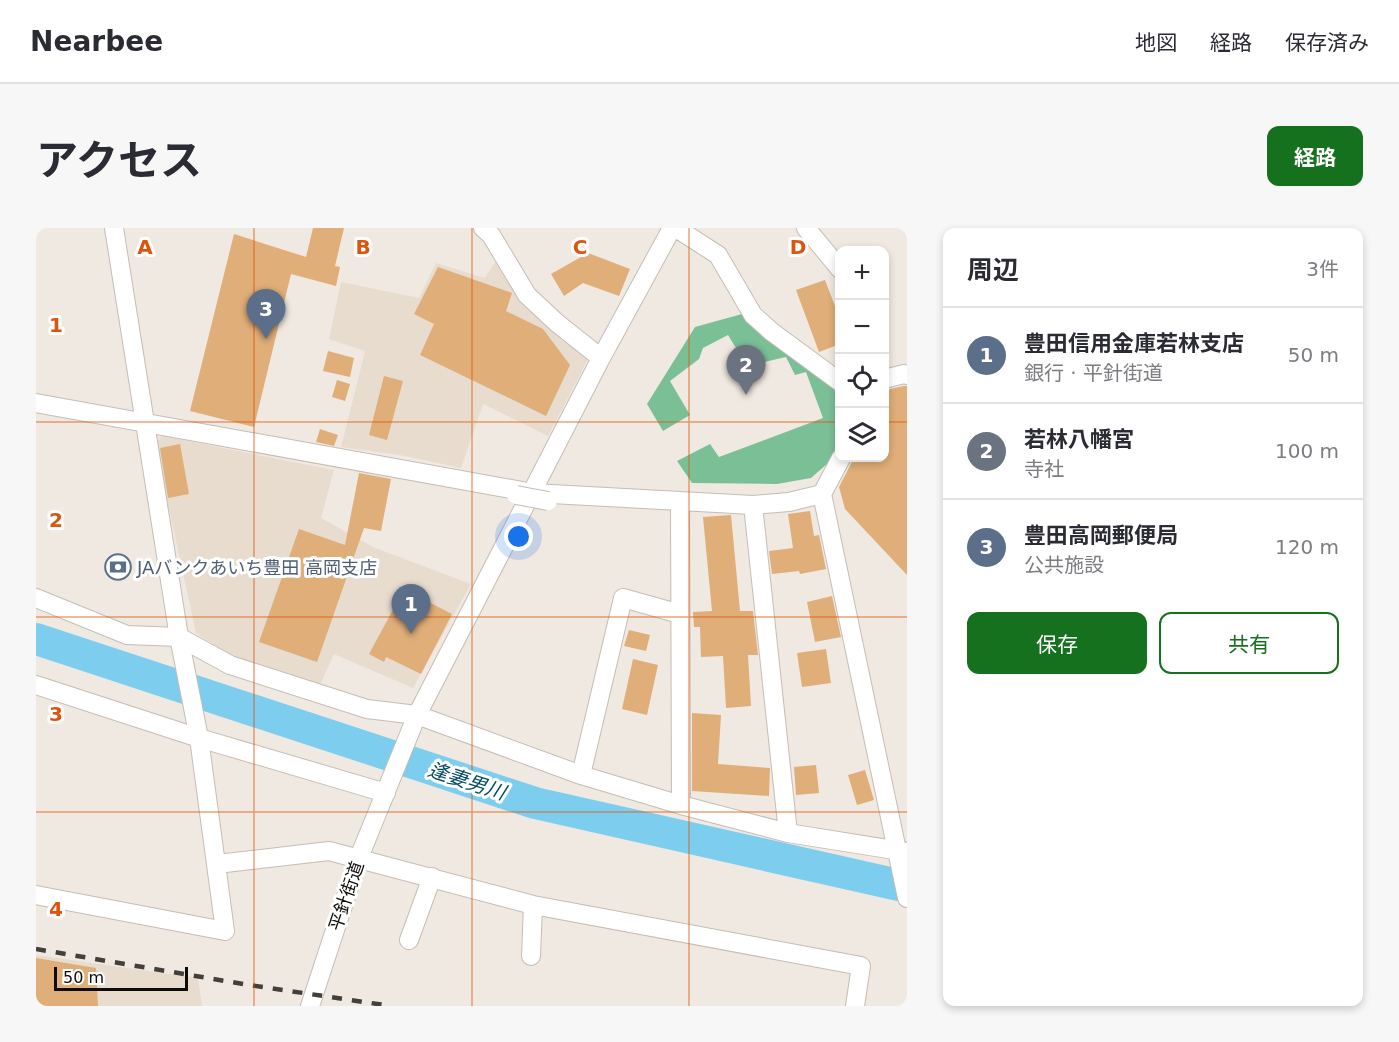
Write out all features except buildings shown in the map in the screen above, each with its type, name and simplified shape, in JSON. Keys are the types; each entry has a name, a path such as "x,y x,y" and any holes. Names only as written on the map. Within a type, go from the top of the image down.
{"street":[{"path":"36,895 225,932 198,734 114,228"},
{"path":"674,228 718,255 753,315 772,332 835,378"},
{"name":"平針街道","path":"310,1006 358,860 415,721 601,358 674,228"},
{"path":"806,228 835,263"},
{"path":"492,230 527,295 557,323 601,358"},
{"path":"889,379 907,375"},
{"path":"36,403 532,496 753,505 789,502 822,494"},
{"path":"839,462 822,494 902,852 907,898"},
{"path":"680,502 681,805"},
{"path":"753,505 788,833"},
{"path":"36,598 128,635 181,641 230,665 681,805 788,833 902,852"},
{"path":"581,775 623,598 680,614"},
{"path":"36,685 386,790"},
{"path":"216,864 329,851 533,905 861,966 855,1006"},
{"path":"409,940 432,878"},
{"path":"531,956 533,905"}],"shaded area":[{"path":"495,262 518,294 588,359 548,436 483,404 461,468 399,455 341,447 365,351 329,339 341,282 419,298 436,263 485,278"},
{"path":"162,436 334,470 321,518 373,547 471,584 413,688 334,654 319,687 229,654 196,633 155,444"},
{"path":"36,955 198,978 202,1006 36,1006"}],"green space":[{"path":"742,314 835,381 835,457 811,478 777,484 692,483 677,461 710,444 719,457 823,418 806,372 795,375 786,357 747,366 728,335 703,348 699,359 670,381 690,415 663,431 647,404 695,327"}],"waterway":[{"name":"逢妻男川","path":"36,639 535,803 907,887"}],"railway":[{"path":"36,949 391,1006"}],"place":[{"name":"豊田高岡郵便局","path":"266,339"},
{"name":"若林八幡宮","path":"746,395"},
{"name":"JAバンクあいち豊田 高岡支店","path":"118,567"},
{"name":"豊田信用金庫若林支店","path":"411,634"}]}
